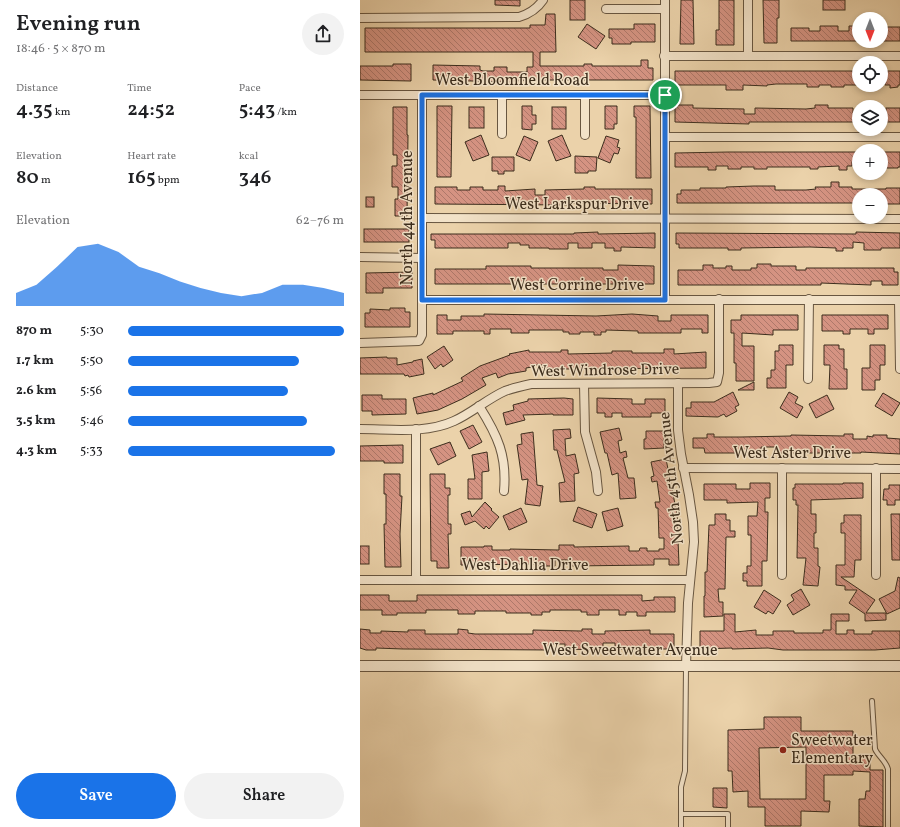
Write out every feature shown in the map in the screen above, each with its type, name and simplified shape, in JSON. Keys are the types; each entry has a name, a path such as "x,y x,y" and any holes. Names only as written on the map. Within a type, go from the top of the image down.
{"street":[{"path":"360,18 511,18 529,14 543,0"},
{"path":"665,0 665,300"},
{"path":"748,0 748,56"},
{"path":"606,9 665,9"},
{"path":"664,56 900,56"},
{"name":"North 44th Avenue","path":"360,343 419,341 422,335 422,95"},
{"path":"585,95 585,135"},
{"name":"West Bloomfield Road","path":"360,96 665,95"},
{"path":"502,96 502,134"},
{"path":"665,137 900,137"},
{"name":"West Larkspur Drive","path":"422,218 900,219"},
{"path":"360,258 422,258"},
{"name":"West Windrose Drive","path":"360,429 431,428 454,422 504,392 531,384 717,382 719,373 719,299"},
{"path":"808,379 809,299"},
{"name":"West Corrine Drive","path":"422,300 900,300"},
{"path":"900,300 900,369"},
{"name":"North 45th Avenue","path":"678,383 678,430 693,522 694,542 688,604 686,666"},
{"path":"584,384 585,432 596,472 598,491"},
{"path":"479,406 499,442 504,463 504,491"},
{"path":"416,429 416,580"},
{"name":"West Aster Drive","path":"683,468 900,468"},
{"path":"782,468 782,575"},
{"path":"876,468 876,576"},
{"name":"West Dahlia Drive","path":"360,580 690,580"},
{"name":"West Sweetwater Avenue","path":"360,666 900,666"}],"lane":[{"path":"682,827 681,787 685,771 686,666"},
{"path":"872,701 875,749 878,756 887,765 888,769 888,827"},
{"path":"681,814 728,814 728,827"}],"building":[{"path":"495,0 520,0 520,6 495,5"},
{"path":"570,0 585,0 585,20 570,20"},
{"path":"681,0 693,0 694,44 680,44"},
{"path":"719,0 734,0 734,45 716,45 716,30 719,30"},
{"path":"763,0 779,0 777,43 764,43"},
{"path":"823,0 845,0 845,10 823,10"},
{"path":"546,14 555,14 556,52 540,52 540,66 584,66 584,64 592,64 592,66 641,66 641,60 648,60 648,68 653,68 653,80 541,80 512,82 433,80 433,65 480,66 480,70 483,71 494,71 494,67 507,67 507,72 527,72 527,67 533,67 533,52 365,52 365,28 530,28 530,25 545,25"},
{"path":"587,24 605,36 596,49 578,37"},
{"path":"634,24 655,24 655,42 612,44 612,38 609,38 609,29 634,29"},
{"path":"820,26 838,26 838,31 849,31 849,26 852,26 852,41 791,41 791,28 809,28 809,31 820,31"},
{"path":"888,27 900,27 900,41 888,41"},
{"path":"393,64 411,64 411,81 360,80 360,66 393,66"},
{"path":"675,71 852,71 852,85 844,85 844,87 819,85 819,87 807,87 807,84 776,84 767,86 743,85 743,90 726,90 726,85 675,85"},
{"path":"888,71 900,71 900,85 898,85 898,87 890,88 890,85 888,85"},
{"path":"675,105 693,105 693,108 744,109 744,114 755,114 755,108 806,109 815,108 815,105 828,105 828,108 852,108 852,122 749,122 749,124 675,122"},
{"path":"437,106 452,106 451,177 437,177"},
{"path":"522,106 532,106 532,115 536,115 536,124 532,124 532,130 522,129"},
{"path":"605,106 617,106 617,124 614,124 614,129 605,129"},
{"path":"634,106 650,106 651,178 636,178 636,117 634,117"},
{"path":"393,107 407,107 407,216 395,216 395,199 398,199 398,187 392,187 392,166 397,166 397,155 393,155"},
{"path":"469,107 484,107 484,128 469,128"},
{"path":"552,107 566,107 566,129 552,129"},
{"path":"888,108 900,108 900,122 888,122"},
{"path":"481,135 489,155 473,161 465,142"},
{"path":"562,135 571,156 556,161 548,141"},
{"path":"524,136 538,142 530,161 516,155"},
{"path":"606,136 619,140 617,147 620,148 618,154 614,153 610,163 598,158"},
{"path":"852,152 852,166 847,166 847,170 839,170 839,166 818,167 818,169 810,169 810,167 767,167 767,169 754,169 754,167 741,167 741,169 728,169 728,166 716,166 716,170 708,170 708,167 675,167 675,153"},
{"path":"888,152 900,152 900,167 888,168"},
{"path":"575,156 597,157 596,171 588,171 588,173 575,173"},
{"path":"492,157 514,157 514,171 504,171 504,174 498,174 498,171 492,171"},
{"path":"831,182 839,182 839,187 852,187 852,203 677,203 677,194 681,194 681,190 700,190 700,188 775,186 775,190 806,190 816,189 815,187 831,187"},
{"path":"498,186 505,186 505,191 535,189 535,195 545,195 545,190 584,189 584,187 595,187 595,189 652,189 652,204 435,204 435,187 457,187 457,190 470,190 470,187 483,187 483,190 498,190"},
{"path":"888,188 900,188 900,204 888,204"},
{"path":"366,197 374,197 374,207 366,207"},
{"path":"364,229 409,229 409,242 364,242"},
{"path":"598,232 598,234 655,233 655,248 621,247 621,251 614,251 614,248 605,248 605,243 592,243 592,248 578,248 578,243 568,243 568,249 549,249 529,248 529,245 508,243 508,248 435,248 435,240 431,240 431,234 574,234"},
{"path":"856,232 900,233 900,248 864,250 864,243 853,242 853,248 843,248 843,251 836,251 836,248 810,247 741,248 741,250 728,250 728,248 679,248 679,244 676,244 676,233 856,234"},
{"path":"757,264 771,264 771,266 796,266 796,270 806,270 806,268 894,268 894,272 898,272 898,285 882,285 882,281 871,281 871,285 821,283 821,285 678,285 678,270 703,270 703,265 713,265 713,268 726,268 726,266 732,266 732,270 751,270 751,268 757,268"},
{"path":"618,265 654,266 654,284 435,284 435,269 486,269 486,266 531,266 531,268 603,268 603,270 618,270"},
{"path":"412,272 412,288 383,288 383,293 366,293 366,273"},
{"path":"390,308 405,308 405,312 410,312 410,327 365,327 365,313 370,313 370,309 390,310"},
{"path":"484,314 596,316 632,314 658,316 658,321 671,321 671,315 708,315 708,333 702,333 702,329 681,329 681,333 638,333 638,331 606,330 606,332 601,332 601,335 594,335 594,332 569,334 569,332 563,332 563,330 529,330 529,333 511,333 511,329 490,329 490,334 484,334 484,331 453,331 453,334 437,334 437,315 447,315 447,320 461,320 461,316 484,316"},
{"path":"741,315 798,315 798,330 773,330 773,335 742,333 742,346 754,346 754,381 736,381 736,363 734,363 734,333 731,333 731,320 741,320"},
{"path":"822,315 888,315 888,329 874,329 874,334 868,334 868,329 850,329 850,334 843,334 843,331 822,331"},
{"path":"779,345 793,345 793,365 786,365 786,388 767,388 767,378 771,378 771,370 775,370 775,351 779,351"},
{"path":"824,345 839,345 839,349 844,349 844,369 847,369 847,389 829,389 830,365 824,365"},
{"path":"870,345 885,345 885,365 880,365 880,380 875,380 875,390 862,390 862,368 870,368"},
{"path":"444,346 453,360 443,367 441,364 435,369 427,357"},
{"path":"664,349 674,349 674,354 706,352 706,368 561,369 543,368 543,365 531,365 532,367 526,368 526,371 508,374 498,378 496,373 482,378 486,385 462,399 438,410 417,414 413,398 433,393 433,395 463,381 461,378 480,366 510,355 509,354 529,350 529,352 561,352 561,350 568,350 568,354 612,353 612,351 632,351 632,353 664,353"},
{"path":"360,358 397,358 397,365 422,359 424,374 409,377 408,375 405,376 404,374 360,374"},
{"path":"754,382 754,390 738,390"},
{"path":"733,392 739,405 735,407 737,411 726,417 724,414 718,417 686,416 686,408 691,408 691,402 714,402"},
{"path":"789,392 798,397 795,403 803,407 797,418 780,408"},
{"path":"883,393 900,403 892,416 875,406"},
{"path":"362,395 382,395 382,399 406,399 406,414 372,415 372,411 362,411"},
{"path":"827,395 834,409 816,418 809,404"},
{"path":"597,398 632,399 632,404 645,404 645,399 665,399 665,413 651,413 651,417 622,417 622,413 612,413 612,417 605,417 605,413 597,413"},
{"path":"528,399 573,399 573,415 523,415 525,420 506,425 503,413 514,410 513,405 528,401"},
{"path":"473,425 482,442 469,449 460,431"},
{"path":"619,428 622,440 618,441 620,453 626,451 627,457 623,458 628,478 634,478 636,498 620,499 618,473 612,475 607,453 605,453 600,432"},
{"path":"570,429 571,438 565,439 566,456 575,454 579,473 574,474 575,501 560,502 559,483 565,482 557,450 554,450 553,430"},
{"path":"646,431 664,431 664,448 644,449"},
{"path":"533,432 537,485 543,486 540,506 525,504 528,479 522,480 517,445 522,444 521,434"},
{"path":"707,434 714,434 714,437 741,437 791,435 844,436 844,434 853,434 853,439 867,439 867,436 873,437 873,435 887,435 887,438 900,439 900,454 861,452 776,453 776,447 761,447 761,453 705,453 704,448 693,448 693,438 707,438"},
{"path":"450,442 456,456 438,465 430,449"},
{"path":"403,445 403,463 360,461 360,446"},
{"path":"487,452 489,471 482,472 482,499 468,499 468,479 475,479 472,455"},
{"path":"666,459 677,514 679,565 669,565 669,559 654,559 654,565 569,566 569,560 555,560 555,566 535,566 535,564 461,565 461,547 492,546 492,550 559,550 559,545 574,545 574,547 629,546 629,551 639,551 640,548 647,548 647,551 659,551 659,549 664,549 664,538 659,538 658,508 656,508 655,502 660,502 657,481 652,482 651,477 654,476 651,462"},
{"path":"384,474 400,474 400,496 402,496 400,534 401,567 385,567 384,524 386,524 386,494 384,494"},
{"path":"430,474 445,474 445,488 450,488 450,495 448,495 448,524 451,524 451,534 448,534 449,568 437,568 437,561 431,561"},
{"path":"750,483 770,483 770,498 765,498 765,512 768,512 767,561 762,561 762,586 747,586 747,581 743,581 743,573 747,573 747,566 751,566 751,535 748,535 748,516 757,516 758,502 727,503 727,500 704,500 704,484 736,484 736,489 750,489"},
{"path":"863,483 863,498 811,500 811,514 816,514 814,548 818,548 818,566 820,567 818,586 803,585 806,558 797,558 798,505 796,505 796,500 793,500 793,488 795,488 795,484"},
{"path":"889,485 900,485 900,500 895,500 895,505 887,505 887,500 883,500 884,489 889,489"},
{"path":"485,502 499,517 489,529 486,526 484,529 475,521 465,525 461,514 470,511 472,517"},
{"path":"578,507 597,514 592,528 573,521"},
{"path":"521,508 527,522 509,530 503,516"},
{"path":"618,508 623,526 607,531 602,512"},
{"path":"715,514 726,514 726,520 730,520 730,531 735,531 735,537 726,537 725,589 718,589 719,602 723,602 723,616 704,617 705,572 707,572 709,525 715,525"},
{"path":"891,514 900,514 900,560 892,560"},
{"path":"844,515 861,515 861,560 855,560 854,577 841,577 875,600 866,613 886,613 886,620 865,621 865,614 849,603 857,590 845,590 845,586 836,585 836,565 845,565 845,533 841,533 841,523 844,523"},
{"path":"360,546 369,546 369,564 360,564"},
{"path":"898,577 900,578 900,608 887,614 879,599 895,591"},
{"path":"801,589 810,605 793,615 787,605 794,600 791,595"},
{"path":"764,590 781,601 773,614 768,611 766,614 754,607"},
{"path":"360,595 389,595 389,601 417,601 417,595 642,595 642,601 654,600 654,597 675,597 675,612 646,612 646,616 637,616 637,612 626,612 626,615 619,615 619,610 599,610 599,615 587,615 587,612 581,612 581,610 550,610 550,612 542,612 542,615 531,615 531,613 506,613 506,611 475,611 475,614 458,614 458,610 426,610 426,613 397,613 397,615 382,615 382,610 360,610"},
{"path":"724,614 735,614 735,632 756,630 756,635 773,635 773,631 823,633 823,630 831,630 831,614 849,614 849,621 836,621 836,634 847,634 847,630 854,630 854,634 872,634 872,631 900,631 900,648 875,650 783,650 768,648 700,649 700,631 724,631"},
{"path":"360,629 370,630 370,633 381,633 381,631 408,632 408,630 425,630 425,634 458,634 458,629 468,630 468,633 475,634 533,634 533,630 582,631 582,629 592,629 592,634 605,634 605,631 650,630 650,634 674,634 674,649 615,649 615,643 603,643 603,650 565,649 565,644 550,644 550,650 376,648 376,650 366,650 360,648"},
{"path":"764,717 801,717 801,731 853,731 853,758 870,758 870,770 883,770 883,827 859,826 859,799 865,799 866,791 870,791 870,772 853,771 853,775 824,775 824,801 830,801 829,812 801,811 801,826 765,826 765,807 748,807 748,791 733,792 732,771 728,771 728,730 764,729","holes":["806,747 806,799 760,799 759,748"]},
{"path":"713,788 727,788 727,808 713,807"}],"place":[{"name":"Sweetwater Elementary","path":"783,750"}],"route":[{"path":"422,95 665,95 665,300 422,300 422,95"}]}
